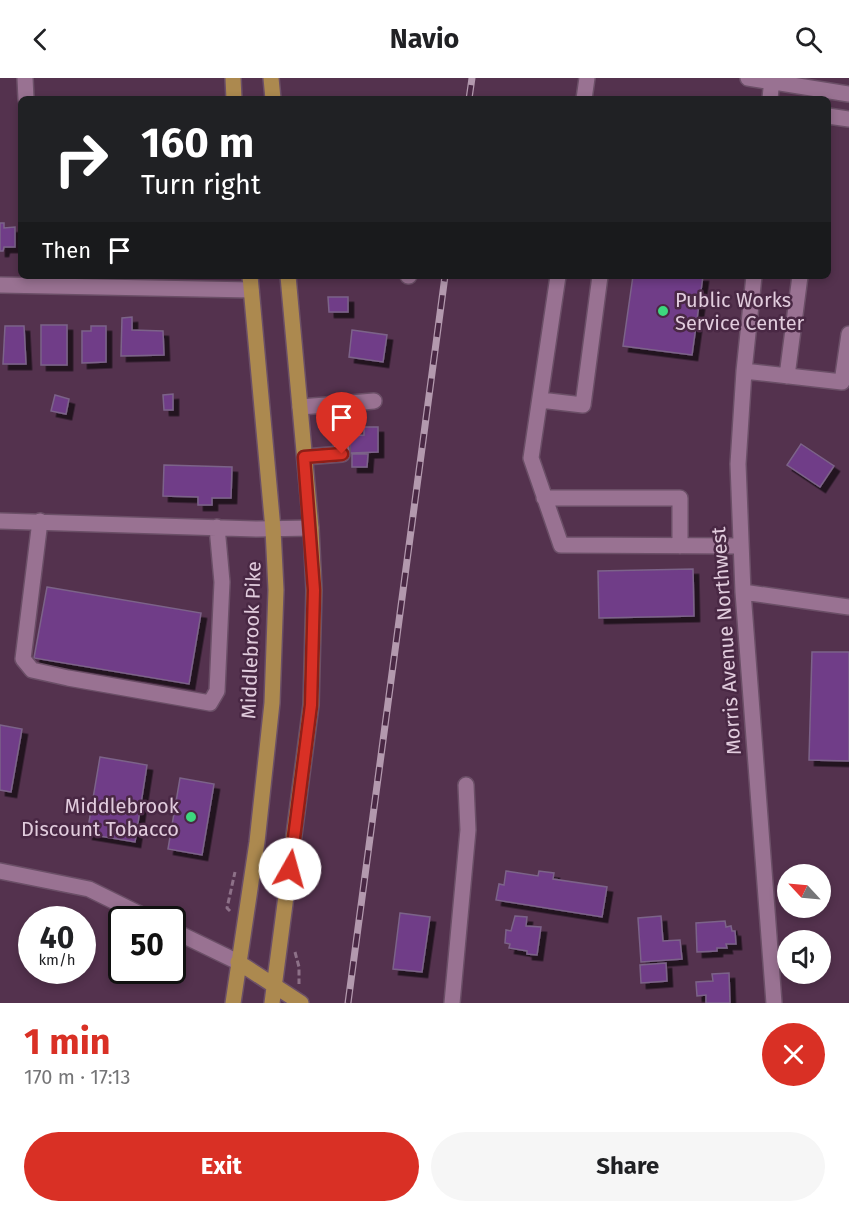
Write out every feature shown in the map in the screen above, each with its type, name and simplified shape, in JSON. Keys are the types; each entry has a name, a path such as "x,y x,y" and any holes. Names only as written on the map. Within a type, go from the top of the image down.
{"main road":[{"path":"232,78 234,96"},
{"path":"271,78 273,96"},
{"path":"272,1003 311,705 314,590 311,528 288,279"},
{"name":"Middlebrook Pike","path":"233,1003 257,842 272,702 276,590 273,529 250,283"},
{"path":"238,962 300,1002"}],"street":[{"path":"25,78 26,96"},
{"path":"584,96 587,78"},
{"path":"748,78 849,94"},
{"path":"770,96 771,80"},
{"path":"831,116 849,119"},
{"path":"558,279 531,458 561,545 740,546"},
{"path":"540,400 582,405 600,279"},
{"name":"Morris Avenue Northwest","path":"754,279 738,464 740,546 774,1003"},
{"path":"787,376 800,279"},
{"path":"0,285 35,281 250,283"},
{"path":"744,372 842,382 849,334"},
{"path":"300,407 374,401"},
{"path":"304,457 342,454 339,404"},
{"path":"544,498 680,498 680,546"},
{"path":"0,521 273,529 311,528"},
{"path":"40,521 23,659 32,670 210,702 217,691 222,593 217,527"},
{"path":"742,592 849,607"},
{"path":"452,1003 468,830 466,785"},
{"path":"0,871 88,889 123,906"},
{"path":"186,937 238,962"}],"path":[{"path":"236,864 227,908 246,920"},
{"path":"281,940 294,947 299,967 300,1002"}],"building":[{"path":"0,223 4,223 4,228 15,227 15,247 4,247 3,251 0,251"},
{"name":"Public Works Service Center","path":"633,279 703,279 692,355 623,346"},
{"path":"328,297 348,297 348,312 329,312"},
{"path":"132,317 132,330 163,331 164,355 121,356 122,318"},
{"path":"41,325 67,325 67,365 41,365"},
{"path":"5,326 24,326 26,364 3,364"},
{"path":"91,326 106,326 106,362 82,363 82,331 91,331"},
{"path":"352,330 387,335 383,362 349,357"},
{"path":"173,394 173,410 164,410 163,395"},
{"path":"55,395 69,399 66,414 51,411"},
{"path":"364,427 378,427 378,452 350,453 350,436 364,435"},
{"path":"801,444 834,466 820,487 787,465"},
{"path":"352,454 368,454 367,467 352,467"},
{"path":"164,465 232,467 231,498 212,498 212,505 198,505 198,497 163,496"},
{"path":"693,569 694,616 599,618 598,571"},
{"path":"47,587 201,613 189,684 34,658"},
{"path":"812,652 849,652 849,761 809,760"},
{"path":"0,725 22,729 11,792 0,790"},
{"path":"100,757 147,765 135,842 87,834"},
{"name":"Middlebrook Discount Tobacco","path":"180,778 214,784 202,855 168,849"},
{"path":"506,871 538,876 539,871 554,873 553,879 607,887 602,917 496,900 499,884 504,885"},
{"path":"400,913 430,917 422,972 393,969"},
{"path":"515,916 527,917 526,926 541,927 537,955 509,948 510,944 505,943 506,930 511,931"},
{"path":"661,916 663,941 680,940 682,959 641,962 638,918"},
{"path":"725,921 726,927 731,926 732,931 735,931 736,944 726,944 727,948 717,948 717,951 697,952 696,923"},
{"path":"666,963 667,981 641,983 640,965"},
{"path":"729,973 730,1003 706,1003 706,995 697,996 696,982 713,981 712,974"}],"railway":[{"path":"469,96 472,78"},
{"path":"348,1003 445,279"}],"place":[{"name":"Public Works Service Center","path":"663,311"},
{"name":"Middlebrook Discount Tobacco","path":"191,817"}],"route":[{"path":"290,869 311,705 314,590 304,457 342,454"}]}
